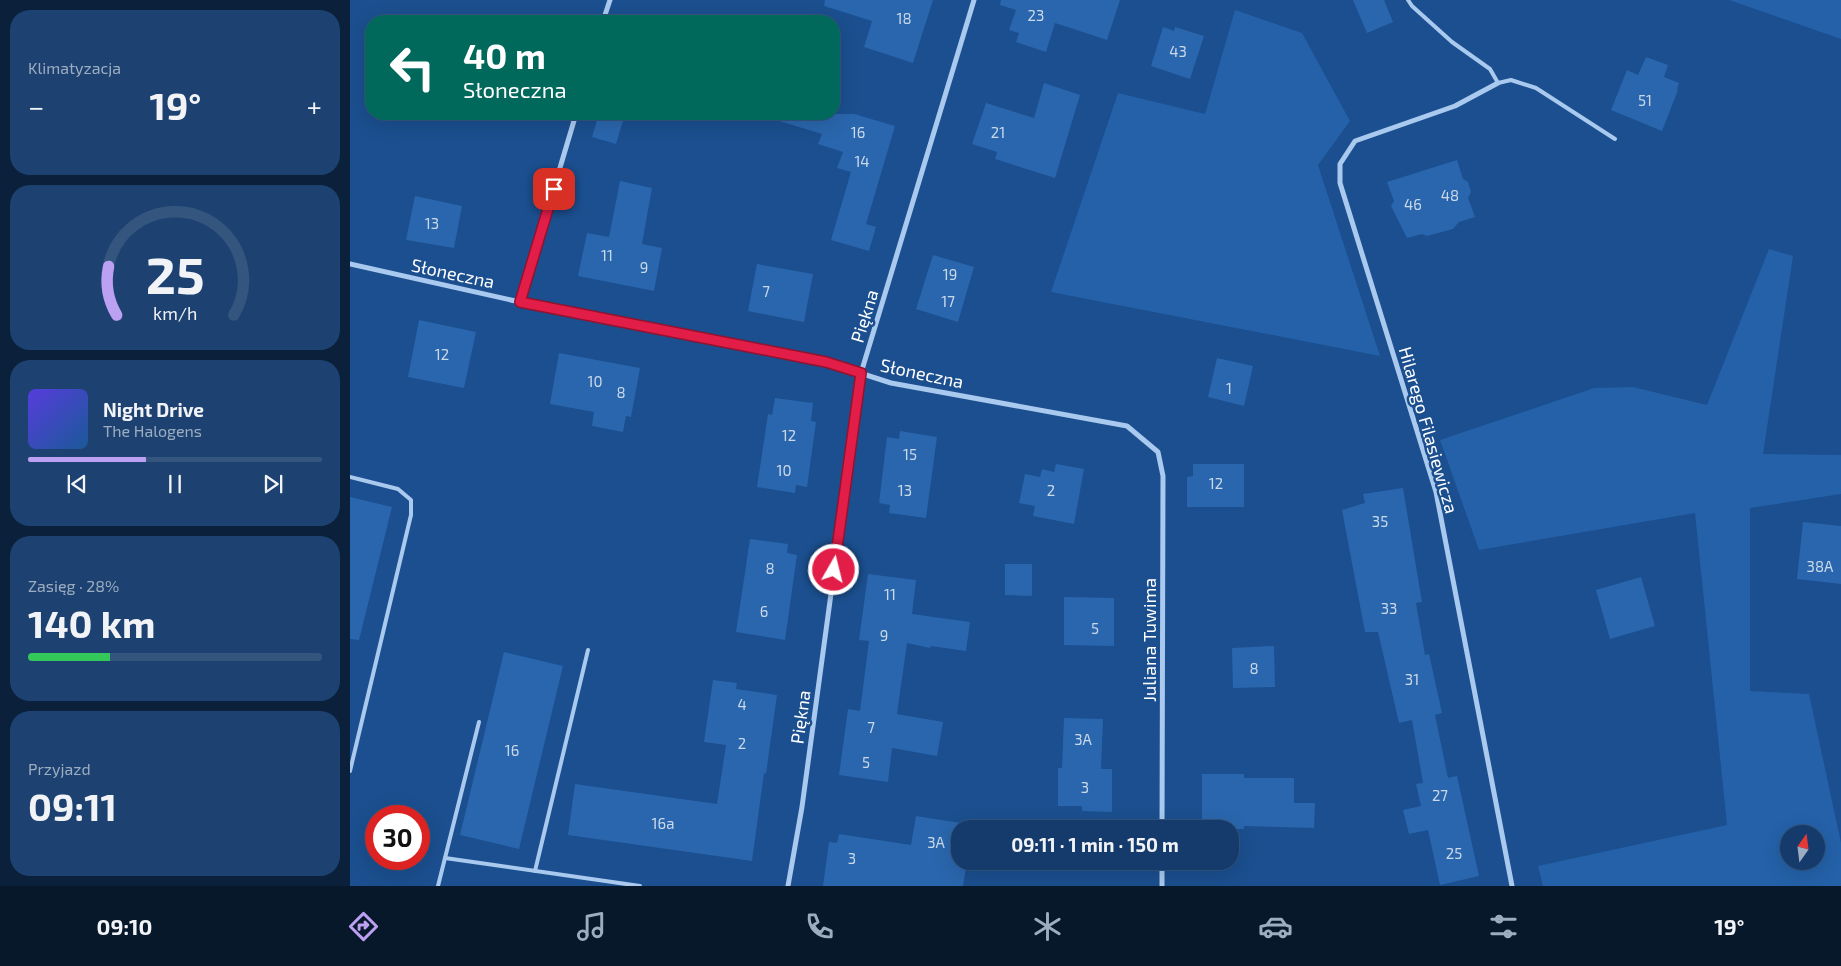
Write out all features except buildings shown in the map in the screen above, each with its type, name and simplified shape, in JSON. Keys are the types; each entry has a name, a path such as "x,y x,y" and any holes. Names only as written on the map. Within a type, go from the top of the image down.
{"street":[{"path":"605,15 610,0"},
{"name":"Piękna","path":"788,886 802,807 861,373 974,0"},
{"name":"Hilarego Filasiewicza","path":"1498,83 1455,106 1355,141 1340,164 1340,184 1436,492 1512,886"},
{"path":"520,302 574,120"},
{"name":"Słoneczna","path":"350,264 520,302 826,362 892,383 1127,426 1158,452"},
{"name":"Juliana Tuwima","path":"1158,452 1163,476 1162,820"},
{"path":"1162,870 1162,886"}],"lane":[{"path":"1408,0 1412,6 1452,42 1490,69 1498,83 1511,80 1536,88 1615,139"},
{"path":"350,477 398,489 411,500 411,515 350,771"},
{"path":"535,871 588,650"},
{"path":"438,886 479,722"},
{"path":"445,858 640,886"}],"shaded area":[{"path":"1729,0 1841,0 1841,39"},
{"path":"1235,10 1302,33 1350,121 1318,165 1380,356 1051,292 1118,93 1205,114"},
{"path":"1769,249 1793,256 1763,454 1841,455 1841,494 1750,508 1750,691 1809,694 1841,843 1841,886 1543,886 1538,866 1727,825 1695,513 1479,550 1440,440 1594,388 1633,387 1707,405"}],"route":[{"path":"554,189 520,302 826,362 861,373 834,570"}]}
